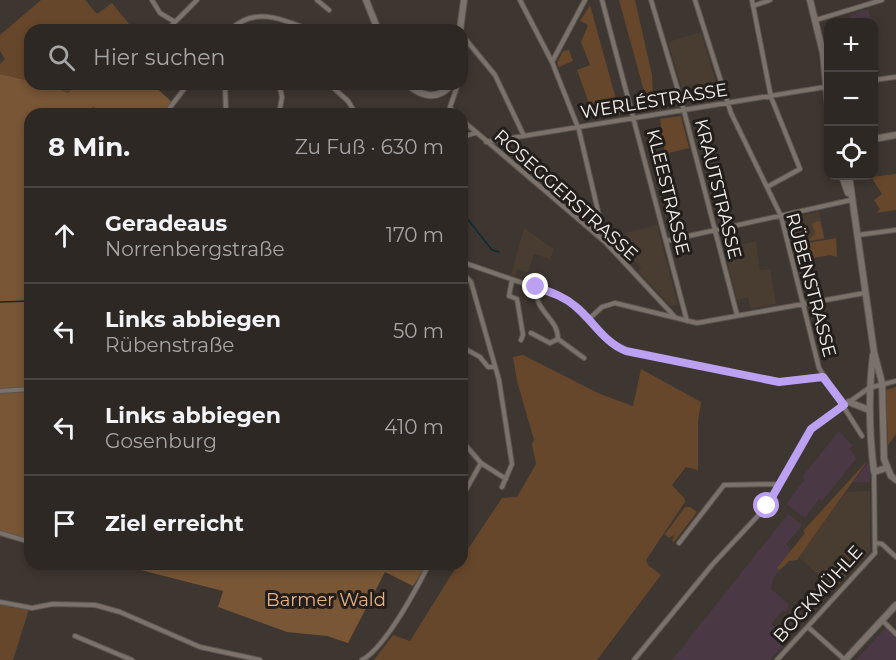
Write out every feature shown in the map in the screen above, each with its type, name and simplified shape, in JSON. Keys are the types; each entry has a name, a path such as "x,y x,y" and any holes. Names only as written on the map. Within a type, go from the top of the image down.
{"main road":[{"path":"366,0 376,24"},
{"path":"461,24 464,0"},
{"path":"810,0 823,53 824,72"},
{"path":"415,90 420,94 430,96 447,90"},
{"path":"878,138 896,135"},
{"path":"844,180 851,200"},
{"path":"849,180 874,352 882,383 882,438 886,468 896,480"},
{"path":"874,352 868,410 874,472 886,468"},
{"path":"846,404 868,410"},
{"path":"845,660 896,605"}],"street":[{"path":"152,0 160,13 175,22 197,0"},
{"path":"318,0 329,10"},
{"path":"520,0 552,62 578,127 605,242"},
{"path":"552,62 585,0"},
{"name":"KLEESTRASSE","path":"602,0 687,321"},
{"name":"KRAUTSTRASSE","path":"651,0 684,111 737,315"},
{"name":"RÜBENSTRASSE","path":"695,0 727,104 781,216 823,377 846,404 862,436"},
{"path":"752,0 771,97 800,169 767,187"},
{"path":"753,6 771,0"},
{"path":"863,0 865,5"},
{"path":"816,20 882,0"},
{"path":"238,24 244,20 264,15 279,17 296,24"},
{"path":"468,42 495,75 524,136"},
{"path":"878,79 896,76"},
{"name":"WERLÉSTRASSE","path":"486,142 824,87"},
{"path":"170,108 183,90"},
{"path":"225,90 226,108"},
{"path":"280,90 280,108"},
{"path":"336,90 348,101 351,108"},
{"path":"451,108 456,90"},
{"name":"ROSEGGERSTRASSE","path":"468,125 605,242 675,317"},
{"path":"468,135 476,132"},
{"path":"666,242 851,200"},
{"path":"856,236 896,230"},
{"path":"468,264 563,297 613,344 635,353 779,382 823,377"},
{"path":"468,279 471,282 495,367 512,464 502,487"},
{"path":"512,280 509,296 517,299 523,335 521,339"},
{"path":"536,287 539,308 555,323 558,339 584,358"},
{"path":"588,320 606,304 615,303 697,323 866,292"},
{"path":"531,333 550,343 558,339"},
{"path":"468,350 480,357 488,367 495,367"},
{"path":"634,660 712,565 767,506 811,429 869,388 896,381"},
{"path":"0,391 24,389"},
{"path":"468,448 481,463 506,479"},
{"path":"468,486 481,463"},
{"name":"BOCKMÜHLE","path":"777,660 875,553 874,472"},
{"path":"679,543 724,485 780,484"},
{"path":"0,533 24,540"},
{"path":"876,543 882,544 896,557"},
{"path":"362,660 368,658 388,634 425,570"},
{"path":"0,602 32,608 53,604 95,605 120,612 200,647 260,660"},
{"path":"882,620 896,634"},
{"path":"808,627 845,660"},
{"path":"75,636 132,660"}],"shaded area":[{"path":"41,0 85,0 97,14 112,3 129,24 24,24 24,80 0,74 0,64 5,59 0,51 0,35"},
{"path":"619,0 635,0 652,75 653,102 647,102"},
{"path":"590,5 620,114 615,114 612,106 591,109 577,70 590,65 581,42 588,25 580,21"},
{"path":"868,9 871,18 851,18 850,15"},
{"path":"701,32 718,89 702,94 698,84 682,89 668,42"},
{"path":"569,50 573,61 559,67 557,63 563,51"},
{"path":"681,116 689,148 665,154 660,119"},
{"path":"896,174 896,210 876,213 880,209 874,200 882,194 873,180 878,180 878,176"},
{"path":"819,211 825,239 793,244 786,219"},
{"path":"820,221 824,238 808,241 815,233 812,223"},
{"path":"657,225 678,305 671,306 638,271 641,268 634,260 636,249 625,233"},
{"path":"524,228 554,249 550,259 534,254 528,272 518,269 515,276 511,275"},
{"path":"836,238 837,257 830,255 808,259 805,250 808,243"},
{"path":"756,241 760,270 770,269 776,304 750,309 748,297 737,300 724,249"},
{"path":"523,355 600,394 633,406 641,369 701,402 698,422 698,470 686,467 672,485 685,502 646,560 648,565 661,575 597,660 374,660 393,635 410,641 454,570 468,570 468,549 502,498 517,497 536,464 532,444 534,440 517,381 513,357"},
{"path":"896,387 896,434 888,445 886,390"},
{"path":"839,431 853,446 850,448 856,459 822,501 819,499 805,518 786,504 805,479 802,477"},
{"path":"868,460 797,560 789,561 780,570 777,568 805,533 803,531"},
{"path":"869,463 870,482 852,482 867,464"},
{"path":"870,491 870,552 834,590 799,557 846,492"},
{"path":"685,507 690,507 697,512 672,542 674,535 668,538 665,534"},
{"path":"788,514 803,525 786,544 791,550 773,578 771,589 789,604 786,612 783,610 771,624 788,640 770,660 672,660"},
{"path":"0,604 29,609 13,660 0,660"},
{"path":"886,627 896,636 896,660 856,660"}],"green space":[{"path":"0,74 24,80 24,90 61,90 68,93 71,90 159,90 172,102 168,108 24,108 24,538 0,531"},
{"name":"Barmer Wald","path":"141,570 423,570 413,586 385,572 348,643 327,636 287,632 218,607 223,591"}],"waterway":[{"path":"468,220 492,250 499,252"},
{"path":"0,302 24,301"}],"route":[{"path":"536,287 563,297 576,307 606,339 626,351 762,380 794,382 823,377 844,405 811,429 767,506"}]}
